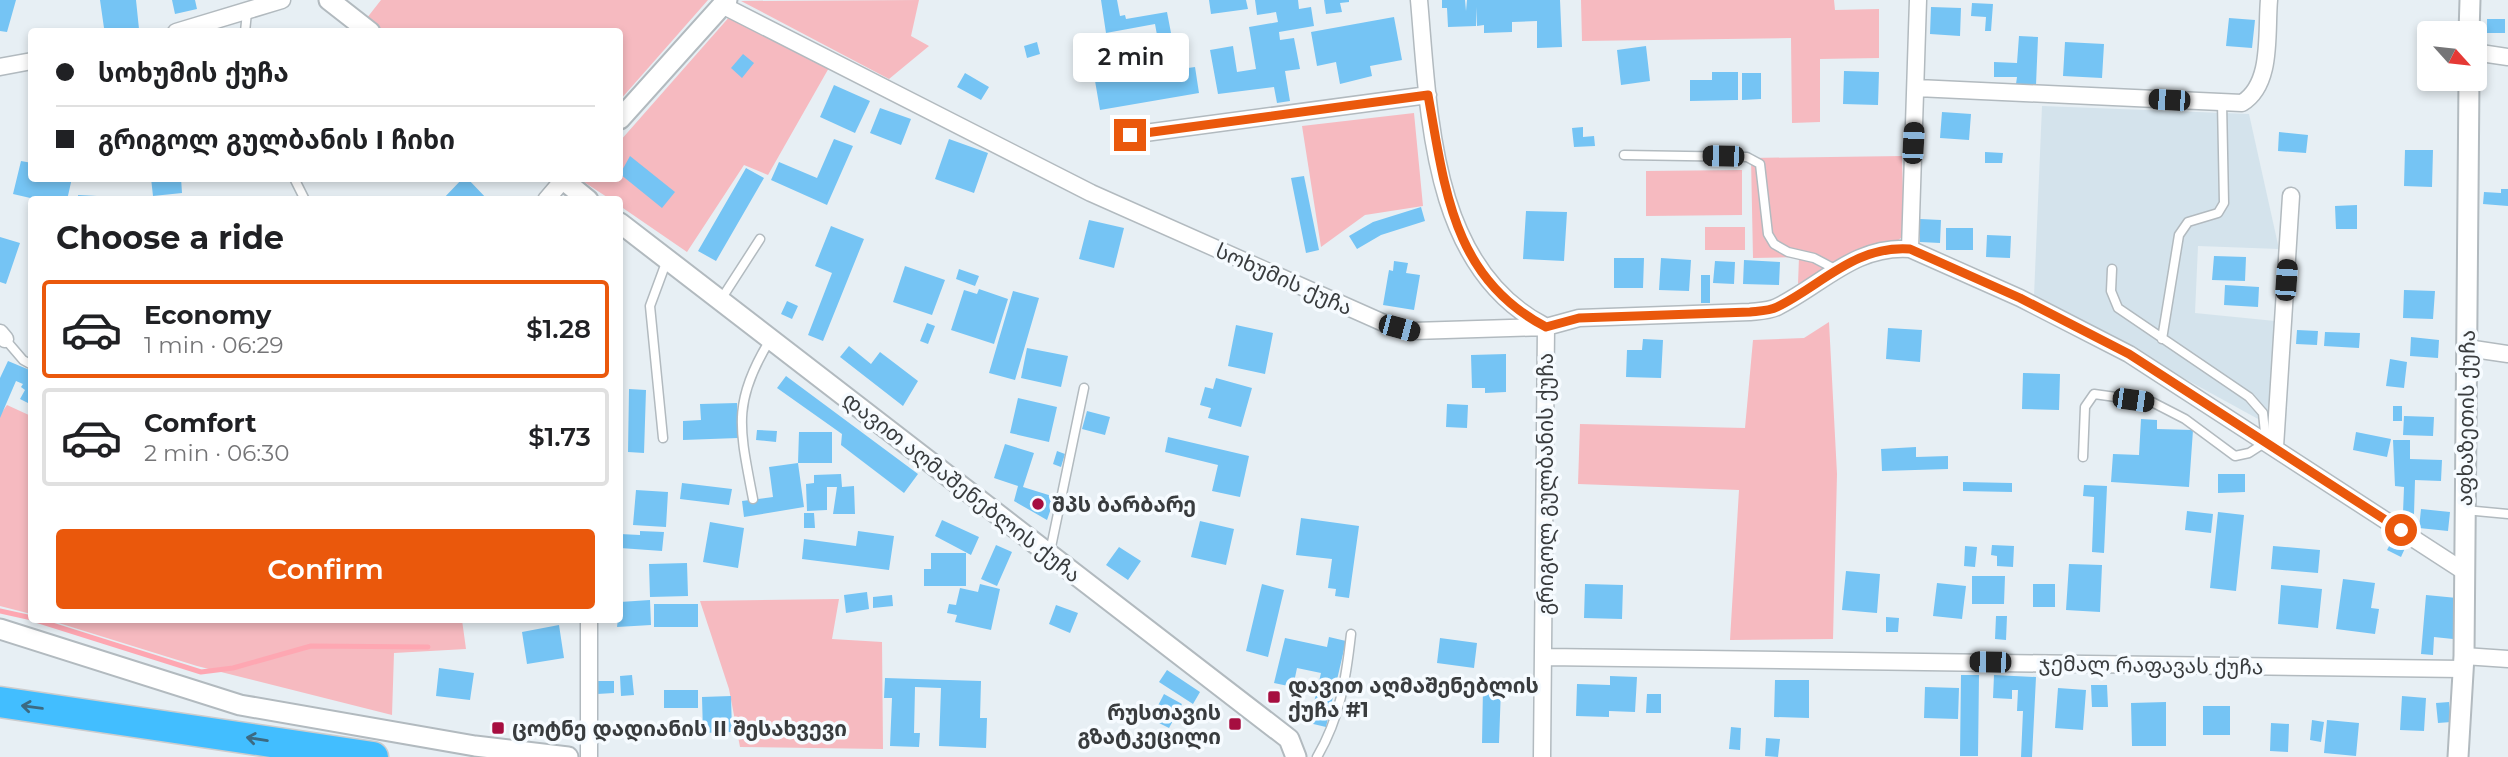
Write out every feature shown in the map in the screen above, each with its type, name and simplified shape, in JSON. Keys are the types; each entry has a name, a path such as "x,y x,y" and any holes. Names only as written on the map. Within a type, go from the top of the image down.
{"highway":[{"path":"0,702 373,757"}],"street":[{"path":"190,28 282,0"},
{"path":"329,0 365,28"},
{"name":"გრიგოლ გულბანის ქუჩა","path":"1419,0 1428,95 1448,206 1463,241 1483,275 1524,315 1546,327 1542,757"},
{"path":"1918,0 1910,249 2020,298 2129,354 2465,572"},
{"path":"1916,88 2242,103 2255,95 2263,77 2269,0"},
{"path":"2469,21 2470,0"},
{"path":"623,116 725,3"},
{"name":"სოხუმის ქუჩა","path":"725,3 1091,192 1386,324 1413,331 1546,327 1579,318 1750,312 1775,308 1835,269 1891,248 1910,249"},
{"path":"0,52 27,61"},
{"path":"2487,54 2508,57"},
{"path":"0,67 27,61"},
{"name":"აფხაზეთის ქუჩა","path":"2458,757 2465,572 2469,91"},
{"path":"1130,135 1428,95"},
{"path":"549,196 561,182"},
{"path":"567,182 583,196"},
{"path":"2270,444 2291,196"},
{"name":"დავით აღმაშენებლის ქუჩა","path":"623,225 1289,739 1296,757"},
{"path":"2467,348 2508,354"},
{"path":"589,623 589,757"},
{"path":"0,629 240,705 475,746 568,757"},
{"name":"ჯემალ რაფავას ქუჩა","path":"1545,657 2463,662 2508,659"}],"lane":[{"path":"245,28 247,12"},
{"path":"2162,339 2179,235 2188,222 2218,213 2224,203 2222,102"},
{"path":"1624,155 1747,157 1760,164 1768,234 1774,244 1835,269"},
{"path":"720,301 760,239"},
{"path":"663,438 650,306 667,260"},
{"path":"2083,457 2085,407 2094,394 2152,402 2185,419 2235,456 2270,444 2263,414 2249,397 2118,308 2111,291 2112,270"},
{"path":"2,336 28,363"},
{"path":"753,499 740,428 746,388 770,340"},
{"path":"1050,555 1084,388"},
{"path":"2465,510 2508,514"},
{"path":"1317,757 1330,735 1344,693 1351,634"}],"shaded area":[{"path":"381,0 708,0 623,97 623,28 369,28 363,23"},
{"path":"919,0 911,36 929,46 889,79 741,1"},
{"path":"1581,0 1834,0 1835,10 1879,9 1879,58 1820,59 1820,122 1792,123 1791,38 1582,41"},
{"path":"731,15 830,66 768,175 744,165 687,252 623,208 623,196 605,196 584,182 623,182 623,138"},
{"path":"2042,106 2249,114 2279,249 2198,246 2195,313 2275,321 2269,425 2034,296"},
{"path":"1414,113 1423,206 1365,215 1321,247 1302,126"},
{"path":"1902,156 1904,235 1893,245 1845,257 1798,284 1799,257 1753,258 1751,158"},
{"path":"1742,170 1742,215 1646,216 1646,171"},
{"path":"1705,227 1745,227 1745,250 1705,250"},
{"path":"1829,322 1837,474 1833,639 1730,640 1739,490 1578,484 1580,424 1745,428 1753,340 1804,338"},
{"path":"7,405 28,415 28,613 0,606 0,415"},
{"path":"839,599 832,639 882,642 883,749 740,747 729,689 700,601"},
{"path":"59,623 462,623 466,649 394,653 392,715 197,666"}],"building":[{"path":"0,0 16,0 7,32 0,31"},
{"path":"100,0 136,0 139,28 104,28"},
{"path":"172,0 195,0 197,9 175,14"},
{"path":"1101,0 1117,0 1120,16 1125,15 1126,19 1167,12 1175,54 1161,57 1155,24 1106,33"},
{"path":"1209,0 1246,0 1248,9 1211,14"},
{"path":"1255,0 1298,0 1299,9 1311,7 1314,26 1279,32 1280,40 1294,38 1300,69 1285,71 1290,101 1277,103 1274,87 1218,94 1210,50 1233,46 1237,72 1256,69 1249,27 1278,22 1276,12 1257,15"},
{"path":"1324,0 1349,2 1340,3 1342,12 1326,14"},
{"path":"1442,0 1465,0 1466,11 1467,0 1560,0 1562,47 1537,48 1537,21 1512,22 1512,32 1484,33 1484,25 1477,26 1476,7 1476,26 1448,27 1447,8 1442,8"},
{"path":"1972,3 1993,4 1991,31 1985,31 1986,17 1971,16"},
{"path":"1931,7 1961,8 1960,36 1930,34"},
{"path":"1394,17 1402,60 1370,66 1372,76 1340,84 1336,62 1317,66 1311,32"},
{"path":"2229,18 2255,20 2252,48 2226,46"},
{"path":"2505,19 2505,33 2487,33 2487,21"},
{"path":"2019,36 2038,37 2036,85 2016,84 2017,77 1994,77 1994,62 2017,63"},
{"path":"1108,40 1109,49 1087,52 1086,43"},
{"path":"1037,42 1040,54 1027,58 1024,46"},
{"path":"2065,42 2104,44 2102,78 2063,76"},
{"path":"1646,46 1650,81 1621,85 1617,50"},
{"path":"743,54 754,63 742,78 731,68"},
{"path":"1180,60 1181,69 1195,67 1199,93 1100,110 1094,75"},
{"path":"1844,71 1879,72 1878,105 1843,104"},
{"path":"1712,72 1738,72 1738,100 1690,101 1690,80 1712,80"},
{"path":"965,73 989,87 981,100 957,87"},
{"path":"1742,73 1761,73 1761,99 1742,100"},
{"path":"834,85 870,101 855,133 820,117"},
{"path":"880,108 911,119 901,145 870,133"},
{"path":"1942,112 1971,114 1969,140 1940,138"},
{"path":"1583,127 1583,137 1594,136 1595,146 1574,147 1572,128"},
{"path":"2279,132 2308,135 2306,153 2278,151"},
{"path":"834,139 853,146 827,205 771,180 779,162 817,178"},
{"path":"949,139 988,153 974,193 935,179"},
{"path":"2405,150 2433,150 2432,187 2404,186"},
{"path":"1985,152 2003,153 2002,163 1985,163"},
{"path":"630,156 675,192 662,208 623,176 623,169"},
{"path":"21,161 28,162 28,182 71,182 68,196 28,197 13,194"},
{"path":"746,168 764,178 716,261 698,251"},
{"path":"1304,176 1319,250 1306,253 1291,178"},
{"path":"151,182 181,182 182,193 153,196"},
{"path":"459,182 471,182 484,196 446,196"},
{"path":"2501,189 2508,189 2508,206 2483,204 2484,192 2501,193"},
{"path":"2357,205 2357,229 2336,229 2335,206"},
{"path":"1421,207 1425,221 1381,235 1357,249 1349,236 1373,222"},
{"path":"1526,211 1567,212 1564,261 1523,259"},
{"path":"1920,219 1941,220 1940,243 1920,242"},
{"path":"1089,220 1124,228 1114,268 1079,259"},
{"path":"831,226 864,239 823,341 808,335 832,273 815,266"},
{"path":"1946,228 1973,228 1973,250 1946,250"},
{"path":"1987,235 2011,236 2010,258 1986,257"},
{"path":"0,237 20,243 6,284 0,282"},
{"path":"2214,256 2246,257 2245,281 2212,280"},
{"path":"1614,258 1644,258 1643,288 1614,288"},
{"path":"1661,258 1691,260 1689,291 1659,290"},
{"path":"1744,260 1780,262 1779,285 1743,284"},
{"path":"1394,261 1408,263 1406,273 1420,275 1414,310 1383,305 1389,270 1393,271"},
{"path":"1715,261 1735,262 1734,284 1713,283"},
{"path":"905,266 945,280 932,315 893,302"},
{"path":"959,269 979,276 975,286 956,279"},
{"path":"1701,275 1710,275 1710,303 1701,303"},
{"path":"2225,285 2259,287 2258,307 2224,305"},
{"path":"979,289 1008,299 994,344 951,330 964,290 977,294"},
{"path":"2404,290 2435,291 2433,319 2403,318"},
{"path":"1013,291 1039,298 1015,380 989,373"},
{"path":"787,301 798,306 792,319 781,314"},
{"path":"927,323 935,326 928,344 920,341"},
{"path":"1236,325 1273,333 1265,374 1228,366"},
{"path":"1888,328 1922,330 1920,362 1886,359"},
{"path":"2297,330 2318,331 2317,345 2296,344"},
{"path":"2325,332 2360,333 2359,348 2324,346"},
{"path":"2411,337 2439,340 2438,358 2410,356"},
{"path":"1643,339 1663,340 1661,378 1626,377 1627,350 1642,350"},
{"path":"849,346 871,364 880,352 918,381 903,406 840,357"},
{"path":"1027,348 1068,356 1061,387 1021,378"},
{"path":"1506,354 1506,392 1485,393 1485,388 1472,388 1471,355"},
{"path":"2390,359 2407,362 2404,388 2386,386"},
{"path":"8,361 28,369 28,403 20,399 25,390 21,387 23,384 16,381 0,418 0,378"},
{"path":"2023,373 2060,374 2059,410 2022,409"},
{"path":"786,376 918,474 904,493 841,445 842,434 777,388"},
{"path":"1216,378 1252,388 1241,427 1208,418 1211,408 1200,405 1205,387 1213,389"},
{"path":"629,389 646,390 644,453 628,452"},
{"path":"1018,398 1057,407 1049,442 1010,433"},
{"path":"737,403 738,438 683,440 683,421 701,420 700,404"},
{"path":"1447,404 1468,405 1467,428 1446,427"},
{"path":"2393,406 2402,406 2402,421 2393,421"},
{"path":"1087,411 1110,417 1105,435 1082,429"},
{"path":"2404,416 2434,417 2433,436 2403,435"},
{"path":"2141,419 2157,420 2157,429 2193,430 2189,487 2111,482 2113,454 2139,455"},
{"path":"757,430 777,431 776,442 756,440"},
{"path":"799,432 832,432 832,463 798,463"},
{"path":"2356,432 2391,439 2387,457 2353,450"},
{"path":"1168,437 1249,456 1240,497 1212,491 1218,465 1165,452"},
{"path":"2393,440 2410,440 2410,459 2442,460 2441,481 2415,480 2414,514 2403,513 2404,487 2395,486"},
{"path":"1005,444 1034,453 1023,487 1055,497 1047,520 1014,501 1018,486 994,478"},
{"path":"1916,447 1916,457 1948,456 1948,469 1882,471 1881,449"},
{"path":"1057,451 1065,454 1061,467 1053,464"},
{"path":"798,463 804,507 744,517 742,501 773,497 769,467"},
{"path":"841,474 842,487 854,486 855,514 833,514 837,487 827,487 827,510 807,511 806,484 814,483 814,475"},
{"path":"2218,474 2245,474 2245,492 2218,493"},
{"path":"1963,482 2012,483 2012,492 1963,491"},
{"path":"682,483 732,489 729,505 680,499"},
{"path":"2084,485 2107,486 2104,553 2092,552 2094,497 2083,496"},
{"path":"636,490 668,492 666,527 633,525"},
{"path":"2421,509 2450,512 2448,531 2419,528"},
{"path":"2187,511 2213,514 2211,533 2185,530"},
{"path":"2218,512 2244,515 2236,591 2210,588"},
{"path":"804,513 814,513 815,528 804,528"},
{"path":"1301,518 1359,526 1349,598 1335,596 1336,589 1328,588 1332,559 1296,555"},
{"path":"942,520 979,537 971,555 935,536"},
{"path":"1200,521 1234,529 1226,565 1191,557"},
{"path":"710,522 744,528 738,568 703,562"},
{"path":"640,531 664,532 662,551 623,548 623,534 640,535"},
{"path":"858,531 894,536 889,570 802,559 804,539 856,546"},
{"path":"2393,539 2406,546 2401,557 2387,550"},
{"path":"996,545 1012,552 997,586 981,579"},
{"path":"1992,545 2014,546 2013,567 1997,566 1997,556 1991,555"},
{"path":"1965,546 1977,547 1975,567 1964,566"},
{"path":"2273,546 2320,550 2318,573 2271,569"},
{"path":"1119,547 1141,561 1128,580 1106,565"},
{"path":"931,553 966,553 966,586 924,586 924,569 931,569"},
{"path":"687,563 688,596 650,597 649,564"},
{"path":"2069,564 2102,565 2100,612 2066,610"},
{"path":"1846,571 1880,574 1877,613 1842,610"},
{"path":"1972,576 2005,576 2004,604 1972,604"},
{"path":"2343,579 2375,583 2371,608 2379,609 2375,634 2336,629"},
{"path":"1937,583 1966,586 1962,619 1933,616"},
{"path":"980,584 1000,589 991,630 955,622 957,615 947,613 949,604 956,605 960,588 978,592"},
{"path":"1262,584 1284,590 1268,657 1246,651"},
{"path":"1585,584 1623,585 1622,619 1584,618"},
{"path":"2033,584 2055,584 2055,607 2033,607"},
{"path":"2281,585 2322,589 2318,628 2278,624"},
{"path":"867,592 869,609 846,613 844,595"},
{"path":"892,595 893,606 873,608 873,597"},
{"path":"2426,595 2457,598 2453,639 2434,637 2433,655 2421,654"},
{"path":"650,600 651,625 617,627 617,623 623,623 623,602"},
{"path":"654,604 698,604 698,627 654,627"},
{"path":"1056,605 1078,613 1070,633 1049,624"},
{"path":"1996,616 2007,616 2006,640 1995,639"},
{"path":"1886,617 1899,618 1898,632 1886,632"},
{"path":"559,625 564,658 527,664 522,632"},
{"path":"1329,637 1346,641 1326,727 1309,723 1321,673 1297,668 1293,687 1274,683 1285,638 1327,647"},
{"path":"1440,638 1477,643 1474,668 1437,663"},
{"path":"439,668 474,673 470,700 436,696"},
{"path":"1167,670 1200,692 1193,704 1159,682"},
{"path":"632,675 634,695 621,696 620,676"},
{"path":"1961,675 1979,675 1978,756 1960,756"},
{"path":"1994,675 2036,677 2032,757 2021,757 2023,711 2017,711 2018,690 2012,690 2012,699 1993,698"},
{"path":"1610,676 1637,677 1635,712 1609,711 1609,717 1576,716 1577,684 1610,685"},
{"path":"885,678 981,681 980,718 987,718 986,748 939,746 941,688 915,687 914,733 920,733 919,747 890,746 892,698 884,698"},
{"path":"1775,680 1809,680 1809,718 1774,717"},
{"path":"597,681 614,681 614,693 597,694"},
{"path":"2091,685 2107,685 2108,707 2092,707"},
{"path":"1483,687 1501,688 1499,743 1482,743"},
{"path":"1925,687 1959,688 1958,719 1924,718"},
{"path":"2058,688 2086,690 2083,730 2055,728"},
{"path":"664,690 698,690 698,708 664,708"},
{"path":"1164,694 1182,704 1169,728 1151,719"},
{"path":"1647,694 1661,694 1661,713 1646,713"},
{"path":"731,696 732,732 703,733 702,697"},
{"path":"2402,696 2426,698 2424,731 2400,730"},
{"path":"2166,702 2166,746 2132,746 2131,703"},
{"path":"2449,702 2451,722 2438,723 2436,703"},
{"path":"2203,706 2230,706 2230,735 2203,735"},
{"path":"2312,720 2324,722 2321,742 2310,740"},
{"path":"2327,720 2359,723 2356,756 2324,753"},
{"path":"2271,723 2289,724 2288,752 2270,751"},
{"path":"1731,727 1741,728 1740,750 1729,749"},
{"path":"1766,738 1780,739 1778,757 1765,756"}],"waterway":[{"path":"0,611 28,617"},
{"path":"46,623 201,672 233,668 311,646 428,647"}],"place":[{"name":"შპს ბარბარე","path":"1038,504"},
{"name":"დავით აღმაშენებლის ქუჩა #1","path":"1274,697"},
{"name":"რუსთავის გზატკეცილი","path":"1235,724"},
{"name":"ცოტნე დადიანის II შესახვევი","path":"498,728"}],"route":[{"path":"1130,135 1428,95 1448,206 1463,241 1483,275 1524,315 1546,327 1579,318 1750,312 1775,308 1842,264 1891,248 1910,249 2020,298 2129,354 2401,530"}]}
